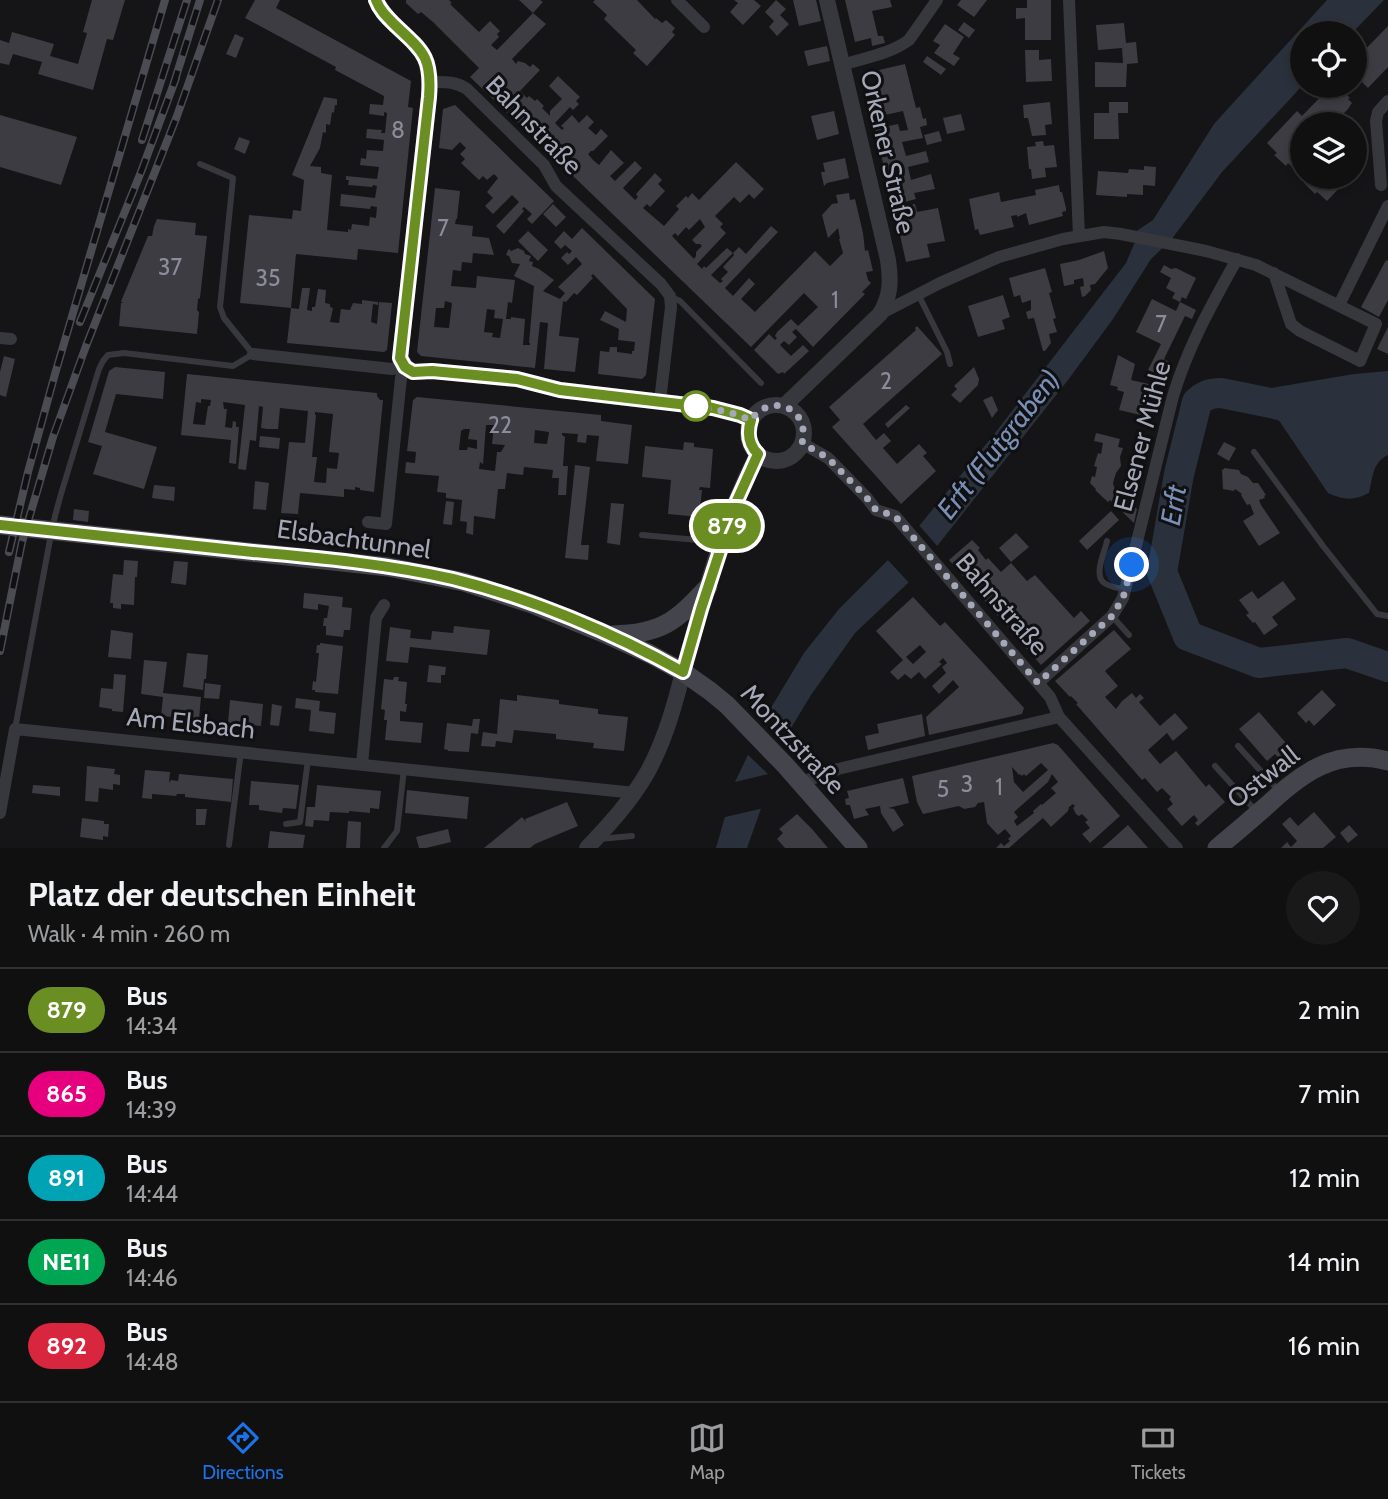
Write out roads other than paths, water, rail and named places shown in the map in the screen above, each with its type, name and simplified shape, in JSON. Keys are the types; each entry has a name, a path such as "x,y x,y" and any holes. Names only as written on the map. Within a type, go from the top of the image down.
{"main road":[{"name":"Elsbachtunnel","path":"0,525 321,559 449,579 506,594 608,635 683,672"},
{"path":"608,635 640,633 663,626 683,613 708,587"},
{"name":"Montzstraße","path":"683,672 719,698 751,729 858,848"},
{"name":"Ostwall","path":"1217,848 1304,774 1331,761 1362,757 1388,761"}],"street":[{"path":"677,0 704,27"},
{"name":"Orkener Straße","path":"827,0 890,272 890,292 880,314"},
{"path":"842,65 905,44 936,0"},
{"path":"1069,0 1079,236"},
{"path":"378,5 423,53 430,82 400,358 405,367 413,372 432,371 517,379 560,390 713,408 751,420"},
{"name":"Bahnstraße","path":"430,82 450,82 467,89 544,165 556,186 661,284 670,296"},
{"path":"1339,305 1388,206 1380,198 1379,189 1384,182 1376,121 1378,112 1388,101"},
{"path":"783,406 880,314 999,257 1079,236 1104,233 1121,234 1237,259 1274,273 1339,305 1376,324 1360,361 1300,331 1292,324 1274,273"},
{"name":"Elsener Mühle","path":"1038,683 1112,616 1120,604 1126,590 1179,377 1198,330 1237,259"},
{"path":"660,401 670,296"},
{"path":"253,354 392,369 405,367"},
{"path":"368,522 386,524 401,377 405,367"},
{"path":"771,405 783,406 801,420 804,436 794,454 783,460 770,460 753,449 748,432 751,420 759,410 771,405"},
{"name":"Bahnstraße","path":"802,443 828,458 876,510 895,516 1050,697 1059,717 1177,848"},
{"path":"591,844 635,793 665,733 722,542 758,454"},
{"path":"362,764 376,618 384,605"},
{"path":"800,783 838,769 1059,717"},
{"path":"0,813 15,729"},
{"name":"Am Elsbach","path":"15,729 635,793"}],"lane":[{"path":"15,729 55,516 103,361 108,355 124,353 233,366 253,354 224,318 220,307 233,178 200,164"},
{"path":"918,294 947,352 950,364"},
{"path":"670,296 680,301 761,383"},
{"path":"1254,452 1377,614 1388,616"},
{"path":"642,535 722,542"},
{"path":"1107,541 1099,572 1101,579 1107,584 1126,590"},
{"path":"1112,616 1129,635"},
{"path":"1238,746 1281,792"},
{"path":"229,845 240,751"},
{"path":"286,824 300,822 308,759"},
{"path":"1215,766 1258,813"},
{"path":"384,848 397,831 404,769"},
{"path":"591,844 632,836"}],"water":[{"path":"1327,0 1384,0 1364,21 1308,21"},
{"name":"Erft (Flutgraben)","path":"1290,41 1291,98 1222,172 1171,240 1151,259 1113,319 1068,380 908,583 855,633 788,733 747,848 716,848 735,782 769,711 804,653 839,609 919,526 992,437 1126,263 1135,242 1135,232 1153,220 1214,124"},
{"path":"1388,371 1388,455 1376,466 1369,493 1349,499 1328,493 1280,422 1271,413 1271,388"}],"waterway":[{"name":"Erft","path":"1388,425 1379,427 1359,424 1221,393 1203,398 1197,402 1179,474 1162,572 1188,636 1259,663 1347,653 1388,667"}],"railway":[{"path":"9,552 55,374 165,0"},
{"path":"142,140 187,0"},
{"path":"173,86 200,0"},
{"path":"0,651 22,542 53,437 177,116 218,0"},
{"path":"80,322 176,78"}]}
